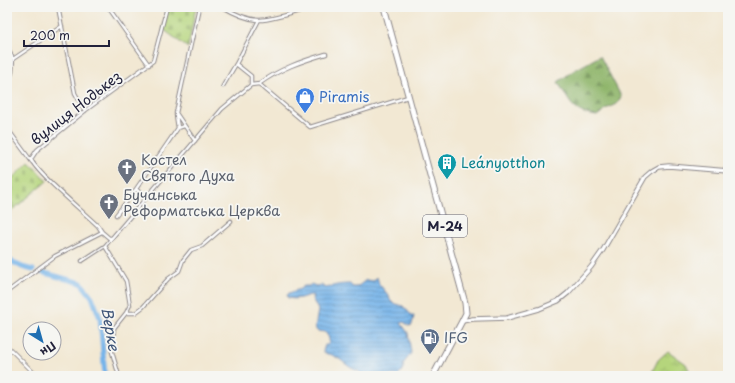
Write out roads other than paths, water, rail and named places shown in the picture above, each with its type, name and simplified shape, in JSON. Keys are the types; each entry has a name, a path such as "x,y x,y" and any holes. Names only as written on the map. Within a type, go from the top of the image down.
{"highway":[{"name":"М-24","path":"384,7 465,303 466,313 433,376"}],"street":[{"path":"58,7 75,93 85,111"},
{"path":"108,7 149,65"},
{"name":"вулиця Нодькез","path":"112,238 109,238 102,232 98,226 56,188 32,162 32,156 37,150 85,111 149,65 155,58 167,7"},
{"path":"178,128 176,113 199,7"},
{"path":"223,7 248,18 259,20 293,14 312,7"},
{"path":"223,86 259,20"},
{"path":"13,59 62,26"},
{"path":"7,27 9,50 13,59 12,72 7,88"},
{"path":"82,261 105,246 222,109 251,85 259,84 271,75 298,63 326,54"},
{"path":"236,64 251,76 251,85"},
{"path":"259,84 310,127 409,97"},
{"path":"176,113 195,141"},
{"path":"116,215 178,128 184,126"},
{"path":"7,128 32,162"},
{"path":"462,321 473,319 507,318 539,309 558,301 568,293 591,267 639,186 652,171 659,167 682,166 728,172"},
{"path":"136,189 146,198"},
{"path":"126,313 134,313 143,307 168,279 178,271 183,260 191,250 202,246 231,221"},
{"path":"7,292 55,256 102,232"},
{"path":"105,246 126,281 130,305 126,313 114,328 112,352 119,376"},
{"path":"7,346 37,376"}],"water":[{"path":"377,277 379,284 389,296 390,300 393,303 403,306 412,316 414,316 412,325 409,326 404,322 401,323 408,333 411,353 403,364 404,369 397,376 373,374 360,376 359,371 332,355 325,353 323,351 325,345 328,345 329,340 325,332 317,331 315,328 318,310 312,298 313,295 292,299 288,298 287,295 311,284 316,286 322,285 326,288 335,285 347,284 357,287 366,280 374,281"}],"waterway":[{"name":"Верке","path":"7,259 22,267 33,270"},
{"name":"Верке","path":"41,272 81,283 92,297 100,318 105,376"}],"place":[{"name":"Piramis","path":"305,114"},
{"name":"Leányotthon","path":"447,180"},
{"name":"Костел Святого Духа","path":"127,185"},
{"name":"Бучанська Реформатська Церква","path":"109,220"},
{"name":"IFG","path":"430,355"}]}
